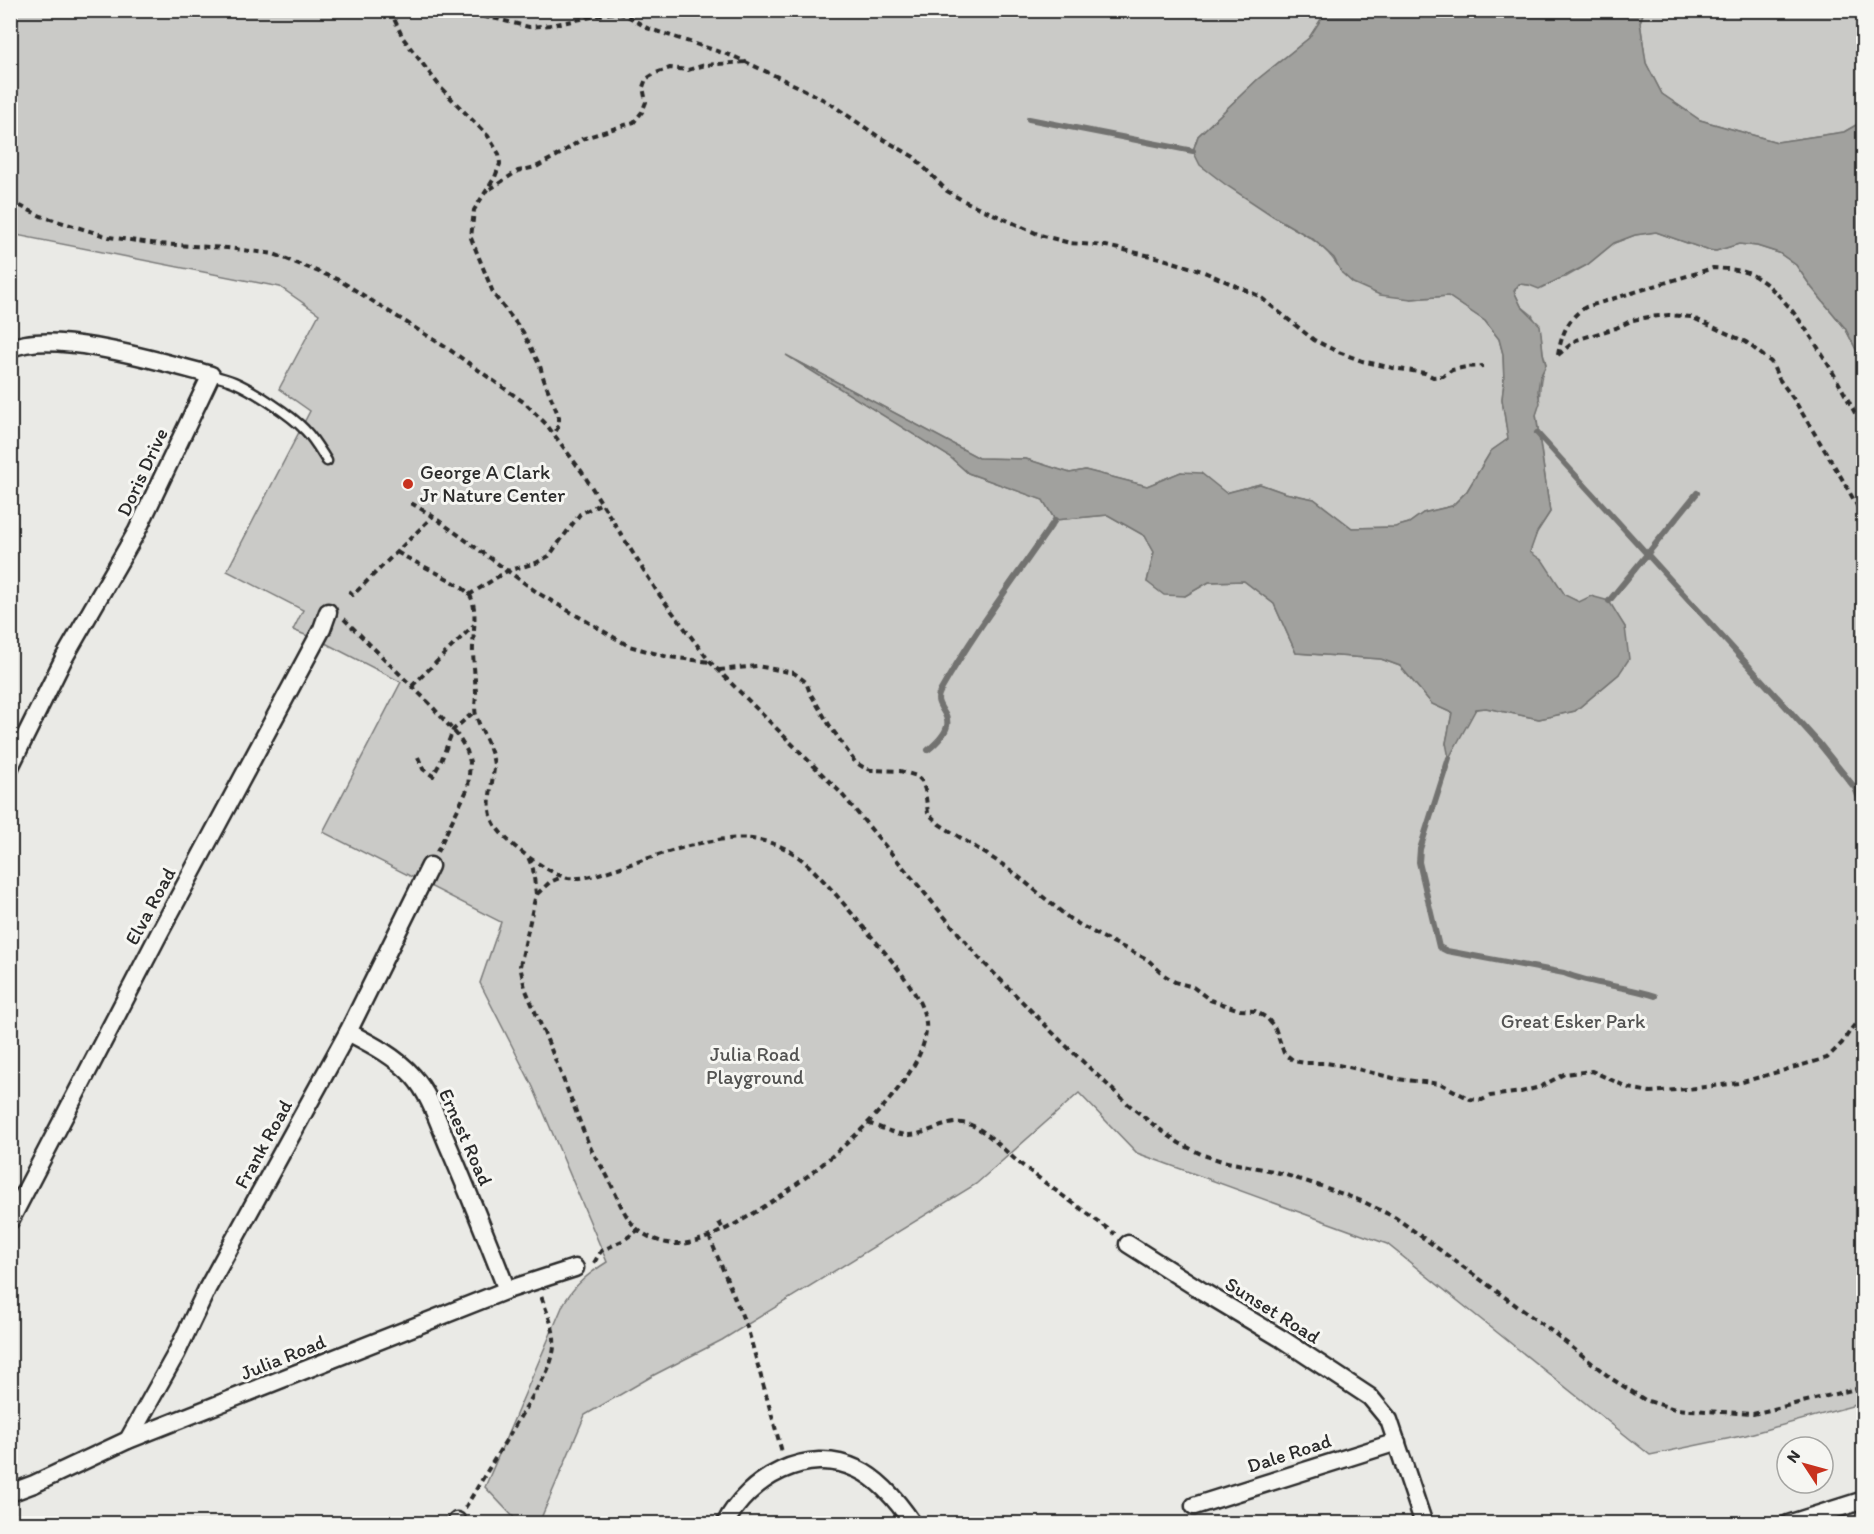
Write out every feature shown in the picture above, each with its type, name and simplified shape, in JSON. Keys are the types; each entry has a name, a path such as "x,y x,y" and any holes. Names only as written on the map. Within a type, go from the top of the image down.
{"street":[{"path":"10,349 29,342 87,346 153,359 211,375"},
{"name":"Doris Drive","path":"10,767 64,658 137,531 211,375"},
{"name":"Elva Road","path":"10,1221 160,932 322,629 334,613"},
{"name":"Frank Road","path":"128,1440 176,1353 207,1289 348,1032 430,866"},
{"name":"Ernest Road","path":"348,1032 378,1048 399,1063 427,1096 507,1290"},
{"name":"Sunset Road","path":"1128,1244 1202,1292 1282,1339 1370,1397 1389,1420 1424,1524"},
{"name":"Julia Road","path":"10,1493 128,1440 507,1290 575,1268"},
{"name":"Dale Road","path":"1194,1506 1397,1442"},
{"path":"725,1524 742,1497 763,1480 787,1467 814,1460 836,1462 858,1469 880,1485 914,1524"},
{"path":"1788,1524 1863,1500"}],"lane":[{"path":"211,375 249,389 291,418 313,439 327,461"}],"path":[{"path":"390,10 403,38 441,88 488,136 499,154 500,164 489,190 474,210 471,238 494,295 523,332 540,366 559,417 559,425 554,435"},
{"path":"442,10 529,27 552,25 611,12 626,15 648,28 748,62 828,102 876,135 914,157 947,191 1040,236 1070,243 1106,246 1160,258 1221,279 1259,296 1314,340 1362,361 1425,373 1433,377 1443,376 1452,370 1483,366"},
{"path":"489,190 518,171 536,166 582,139 634,122 646,102 643,87 646,79 656,73 670,68 688,70 705,65 748,62"},
{"path":"10,201 41,216 110,237 158,244 226,248 274,254 339,280 450,351 525,404 546,424 582,472 658,594 710,662 840,792 980,958 1062,1042 1128,1104 1179,1143 1203,1155 1222,1161 1273,1171 1323,1187 1364,1202 1396,1218 1554,1333 1612,1379 1645,1400 1675,1409 1753,1414 1863,1387"},
{"path":"1863,430 1831,369 1805,330 1776,294 1749,274 1731,269 1713,268 1586,307 1577,312 1560,341 1558,355 1576,340 1586,336 1616,328 1633,320 1669,315 1691,317 1746,342 1771,362 1779,380 1793,398 1863,518"},
{"path":"411,503 433,516 538,593 629,646 668,657 710,662"},
{"path":"469,595 507,571 536,563 549,556 580,514 602,503"},
{"path":"349,591 353,595 433,516"},
{"path":"396,552 453,583 469,595 472,601 474,608 475,711 493,760 494,773 489,801 491,818 502,834 528,857 563,876 580,878 672,852 735,838 763,840 789,850 828,886 894,963 906,981 924,1015 926,1036 919,1057 868,1123 835,1154 752,1214 692,1242 667,1243 647,1236 638,1230 618,1201 611,1182 593,1154 525,988 520,966 536,894 533,869 528,857"},
{"path":"467,606 472,601"},
{"path":"334,613 412,686 453,730 467,751 470,762 468,788 430,866"},
{"path":"412,686 474,625"},
{"path":"718,670 757,666 794,673 806,682 830,726 855,762 871,770 900,771 917,776 922,781 925,790 928,813 939,824 1008,868 1070,919 1147,959 1175,982 1193,987 1210,999 1240,1010 1255,1011 1267,1018 1275,1028 1284,1053 1294,1061 1326,1063 1396,1079 1441,1084 1470,1099 1482,1100 1490,1096 1540,1087 1564,1074 1592,1071 1629,1088 1650,1092 1687,1089 1739,1083 1827,1058 1842,1043 1863,1014"},
{"path":"418,757 423,769 433,776 453,730 475,711"},
{"path":"536,894 550,882 563,876"},
{"path":"868,1123 907,1134 916,1134 937,1126 956,1123 970,1125 984,1133 1029,1171 1128,1244"},
{"path":"719,1222 723,1229"},
{"path":"594,1263 601,1251 638,1230"},
{"path":"709,1236 748,1330 787,1467"},
{"path":"457,1522 546,1374 553,1358 554,1331 535,1280"}],"green space":[{"name":"Great Esker Park","path":"10,11 1330,11 1325,13 1309,38 1258,79 1198,136 1193,151 1272,215 1320,245 1328,252 1342,273 1411,299 1448,296 1485,321 1499,339 1503,354 1502,399 1508,439 1491,451 1467,491 1452,506 1423,513 1409,523 1395,527 1352,528 1314,499 1285,493 1260,484 1225,493 1181,472 1147,486 1085,470 1070,473 1026,459 979,458 797,361 950,457 968,473 1043,500 1055,520 1108,515 1145,536 1154,552 1147,582 1185,596 1209,582 1244,581 1274,604 1296,653 1381,659 1400,666 1432,704 1452,713 1446,743 1476,709 1486,708 1539,719 1575,711 1619,674 1625,627 1619,618 1565,596 1543,562 1529,552 1537,532 1550,512 1536,414 1541,378 1546,364 1541,334 1532,315 1521,306 1514,291 1519,284 1529,285 1566,277 1587,265 1614,243 1635,235 1656,232 1707,250 1716,251 1739,244 1757,246 1779,253 1796,265 1845,328 1863,363 1863,1403 1746,1435 1650,1455 1387,1244 1137,1153 1079,1093 976,1184 722,1340 654,1375 585,1415 539,1523 519,1523 485,1487 563,1305 582,1280 607,1262 533,1087 480,983 501,922 323,832 401,682 325,643 293,630 303,610 227,571 310,411 279,389 319,314 280,287 11,234"},
{"path":"1644,11 1863,11 1863,121 1844,132 1777,142 1700,120 1662,94 1646,63 1640,22"}],"shaded area":[{"path":"1330,11 1644,11 1640,22 1646,63 1662,94 1700,120 1777,142 1844,132 1863,121 1863,363 1845,328 1796,265 1779,253 1757,246 1739,244 1716,251 1656,232 1635,235 1614,243 1587,265 1539,289 1519,284 1514,291 1521,306 1540,325 1546,365 1540,377 1538,391 1540,403 1536,415 1550,512 1537,532 1530,552 1543,561 1565,595 1579,602 1591,596 1609,601 1625,627 1629,659 1619,674 1575,711 1539,719 1486,708 1476,709 1449,758 1446,743 1452,713 1432,704 1400,666 1381,659 1296,653 1274,604 1244,581 1209,582 1185,596 1164,595 1147,582 1154,552 1145,536 1108,515 1055,520 1043,500 968,473 950,457 786,355 979,458 1026,459 1070,473 1085,470 1147,486 1181,472 1201,473 1226,493 1260,484 1285,493 1314,499 1352,528 1395,527 1409,523 1423,513 1452,506 1467,491 1491,451 1508,439 1502,399 1503,354 1499,339 1485,321 1448,296 1411,299 1380,295 1353,283 1342,273 1334,258 1313,239 1226,185 1200,165 1193,151 1198,136 1258,79 1309,38 1325,13"}],"waterway":[{"path":"1029,119 1193,151"},
{"path":"1537,433 1818,742 1855,788 1860,801 1864,802"},
{"path":"1609,601 1697,493"},
{"path":"928,750 946,729 946,715 938,699 940,692 981,626 1055,520"},
{"path":"1449,758 1420,849 1419,862 1439,947 1447,951 1564,973 1655,996"}],"place":[{"name":"George A Clark Jr Nature Center","path":"408,484"}],"park label":[{"name":"Julia Road Playground","path":"755,1066"}]}
